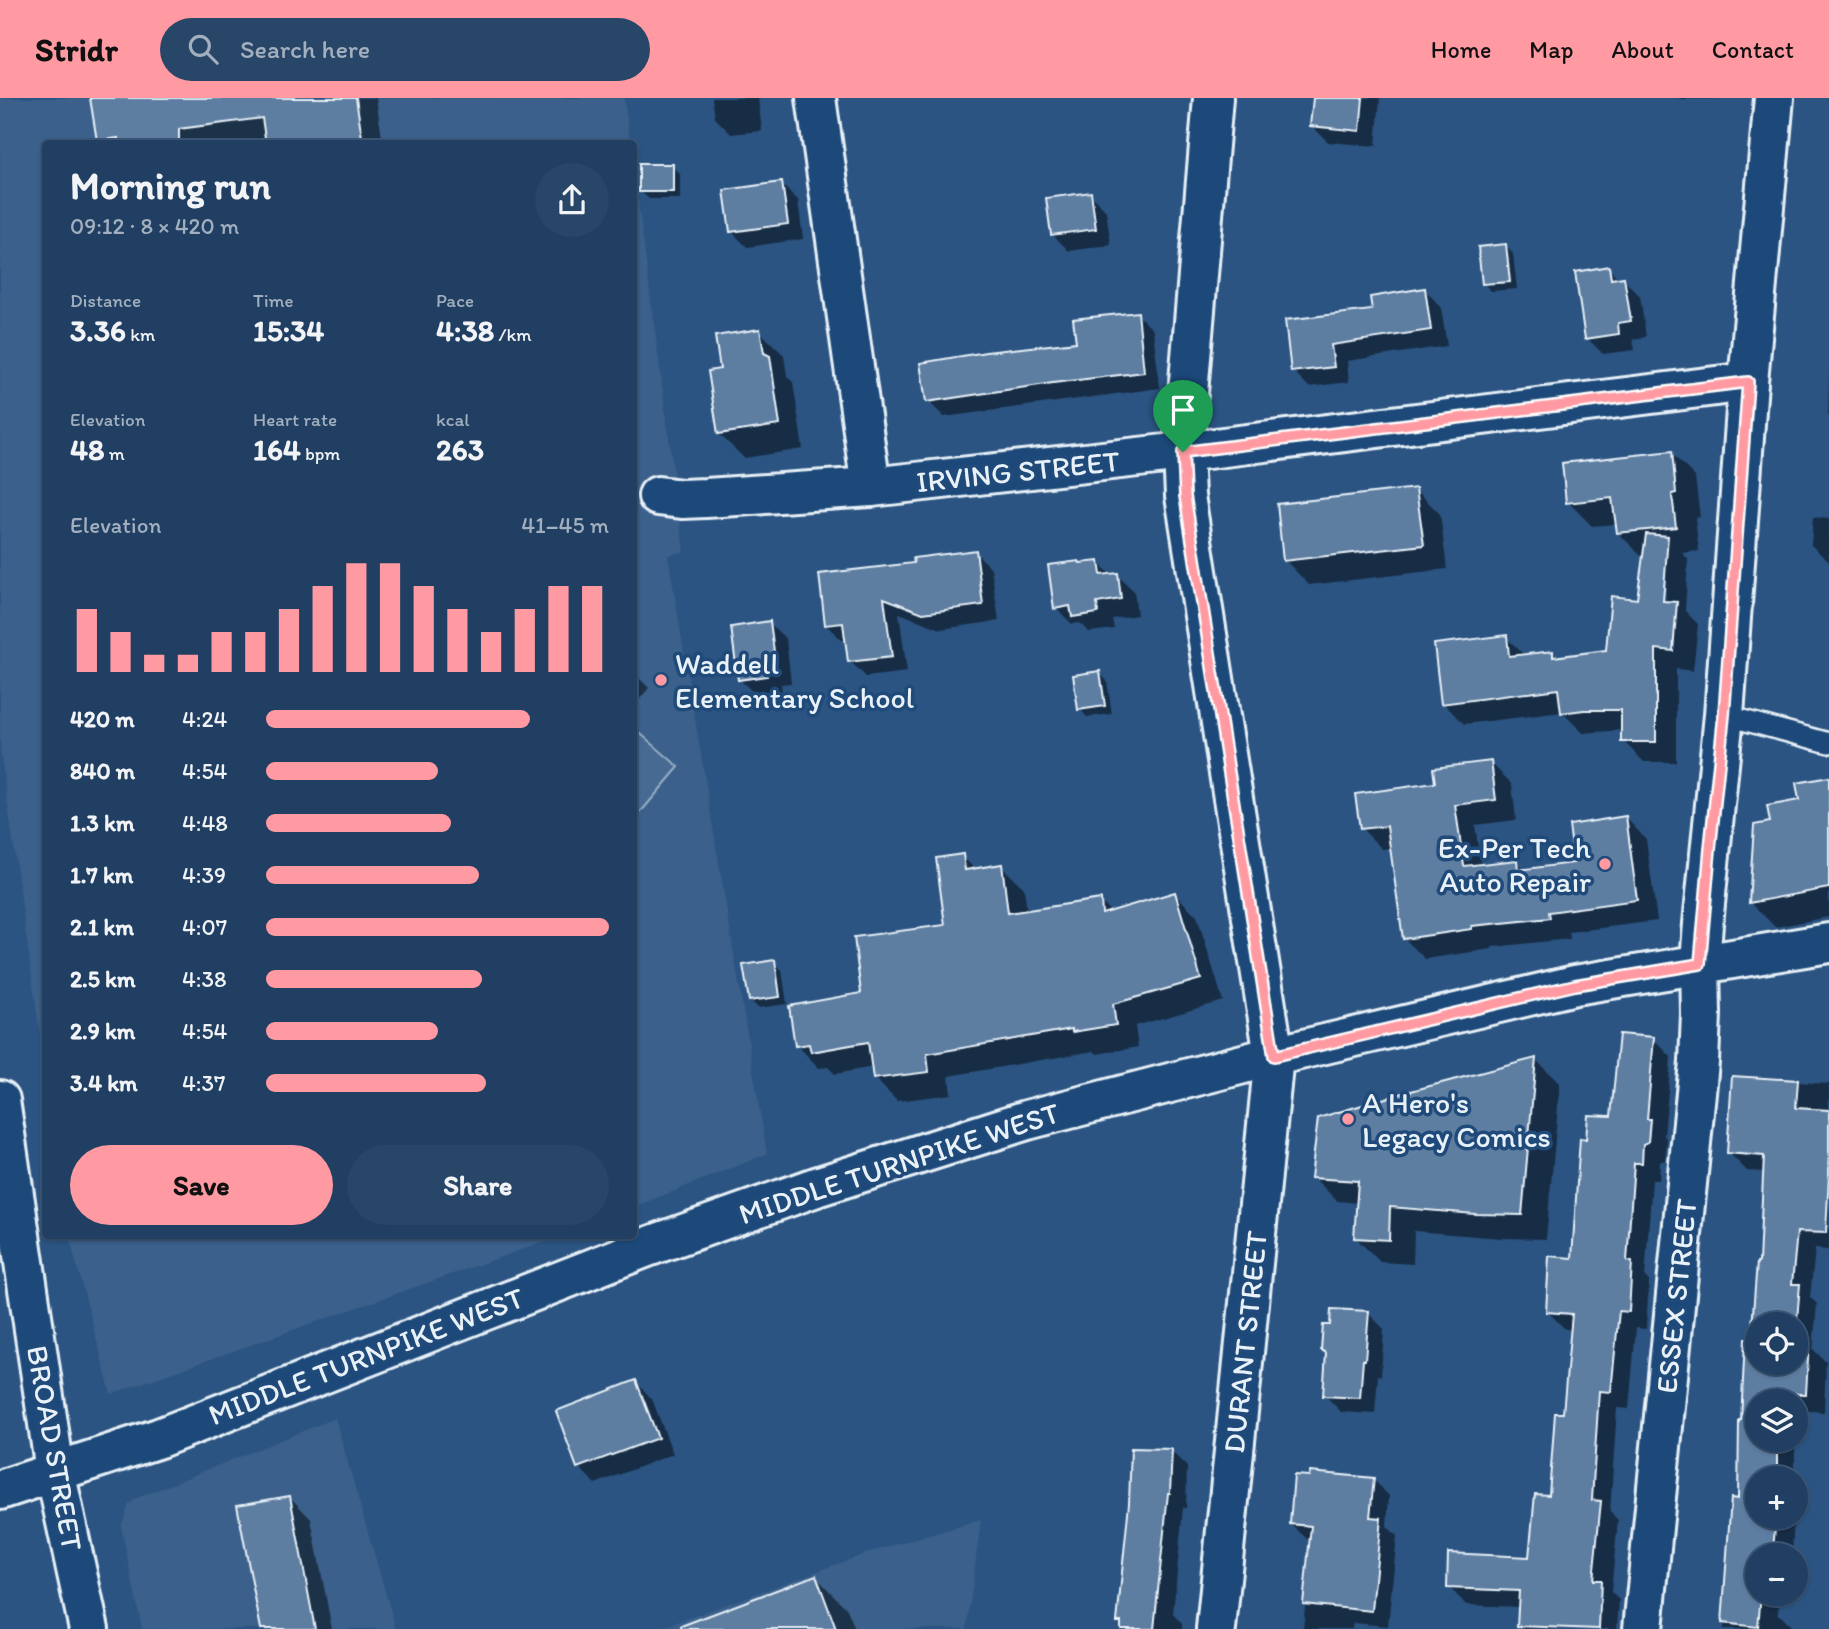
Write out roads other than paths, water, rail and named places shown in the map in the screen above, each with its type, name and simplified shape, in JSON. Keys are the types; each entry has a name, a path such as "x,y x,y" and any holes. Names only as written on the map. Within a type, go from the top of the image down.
{"street":[{"path":"816,98 870,487"},
{"name":"DURANT STREET","path":"1213,98 1183,452 1185,496 1274,1056 1216,1629"},
{"name":"ESSEX STREET","path":"1643,1629 1699,1062 1700,964 1724,715 1748,382 1774,98"},
{"name":"IRVING STREET","path":"658,496 706,498 870,487 1183,452 1748,382"},
{"name":"MIDDLE TURNPIKE WEST","path":"0,1490 159,1438 646,1247 816,1187 1027,1120 1274,1056 1575,985 1829,943"},
{"name":"BROAD STREET","path":"0,1100 55,1471 89,1629"}],"lane":[{"path":"1724,715 1829,743"}],"place":[{"name":"Waddell Elementary School","path":"661,680"},
{"name":"Ex-Per Tech Auto Repair","path":"1605,864"},
{"name":"A Hero's Legacy Comics","path":"1348,1119"}]}
